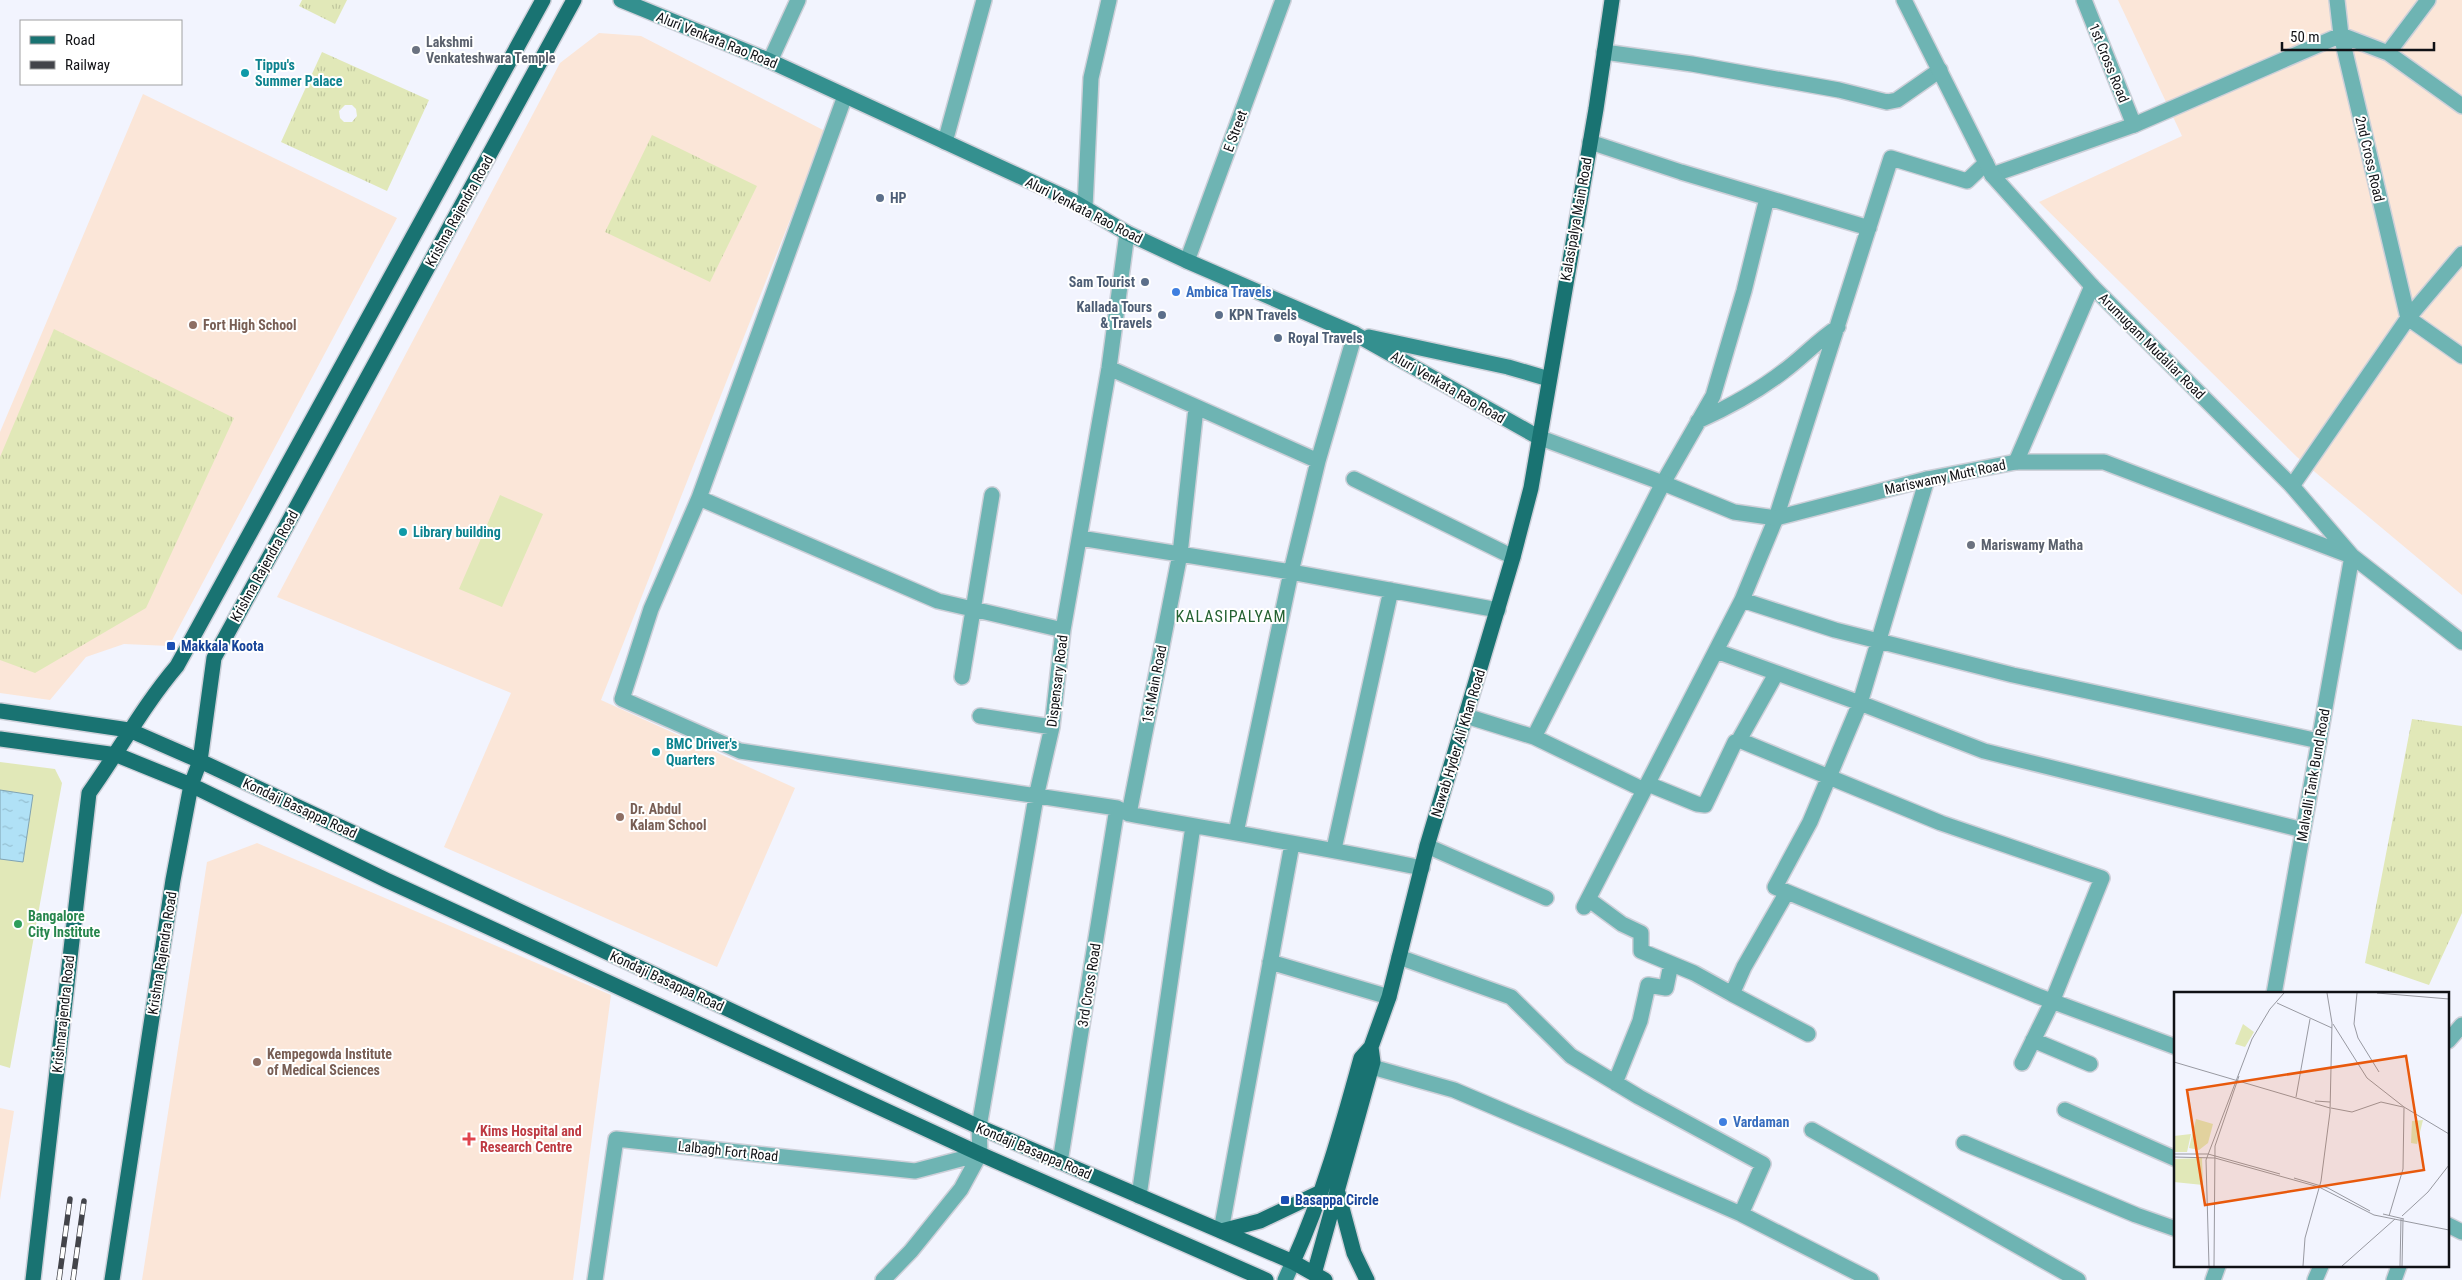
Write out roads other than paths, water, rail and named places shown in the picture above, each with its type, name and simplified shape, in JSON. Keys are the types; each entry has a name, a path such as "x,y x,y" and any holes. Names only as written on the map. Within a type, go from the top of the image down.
{"main road":[{"name":"Krishna Rajendra Road","path":"129,730 155,692 177,666 543,0"},
{"name":"Krishna Rajendra Road","path":"112,1280 173,880 191,785 200,761 214,658 574,0"},
{"name":"Aluri Venkata Rao Road","path":"621,0 770,61 1085,208 1127,233 1187,262 1355,334 1538,437"},
{"name":"Kalasipalya Main Road","path":"1538,437 1590,142 1612,0"},
{"path":"1355,334 1508,367 1549,378"},
{"name":"Nawab Hyder Ali Khan Road","path":"1317,1278 1338,1191 1372,1067 1372,1047 1389,997 1427,846 1513,557 1531,488 1538,437"},
{"name":"Kondaji Basappa Road","path":"0,711 129,730 200,761 979,1128 1293,1262 1317,1278"},
{"name":"Krishnarajendra Road","path":"33,1280 89,793 117,755 129,730"},
{"name":"Kondaji Basappa Road","path":"0,738 117,755 191,785 386,880 980,1154 1266,1280"},
{"name":"Nawab Hyder Ali Khan Road","path":"1293,1262 1321,1192 1361,1058 1372,1047"},
{"path":"1338,1191 1354,1253 1367,1280"},
{"path":"1221,1231 1260,1221 1321,1192"},
{"path":"1285,1280 1293,1262"}],"street":[{"path":"770,61 798,0"},
{"path":"945,142 984,0"},
{"path":"1085,208 1091,78 1109,0"},
{"name":"E Street","path":"1187,262 1283,0"},
{"name":"Arumugam Mudaliar Road","path":"1904,0 1989,169 2092,286 2292,486 2352,556 2462,642"},
{"name":"1st Cross Road","path":"2084,0 2134,125"},
{"name":"2nd Cross Road","path":"2337,0 2341,35 2408,318"},
{"path":"2388,53 2428,0"},
{"path":"1808,1034 1694,973 1640,951 1641,934 1586,903 1742,600 1776,518 1891,158 1968,181 1989,169 2134,125 2341,35 2388,53 2462,106"},
{"path":"1604,52 1692,64 1839,90 1886,102 1897,100 1940,70"},
{"path":"845,96 699,498 651,609 622,699 740,751 1123,811 1292,844 1334,849 1422,868"},
{"path":"1590,142 1766,198 1869,228"},
{"path":"1534,737 1663,483 1713,396 1744,291 1766,198"},
{"name":"Dispensary Road","path":"980,1154 979,1128 1036,797 1052,727 1063,630 1109,368 1127,233"},
{"path":"2292,486 2408,318 2462,254"},
{"path":"2016,462 2092,286"},
{"path":"2408,318 2462,356"},
{"path":"1698,421 1744,400 1786,370 1816,342 1838,327"},
{"path":"1236,833 1291,572 1318,461 1355,334"},
{"path":"1109,368 1318,461"},
{"name":"1st Main Road","path":"1123,811 1180,554 1196,408"},
{"name":"Mariswamy Mutt Road","path":"1538,437 1663,483 1734,512 1776,518 1927,479 2016,462 2104,462 2352,556"},
{"path":"1354,479 1513,557"},
{"path":"1927,479 1860,702 1810,822 1775,887 2052,1002 2174,1046"},
{"path":"962,677 992,494"},
{"path":"699,498 938,601 1063,630"},
{"path":"1080,538 1291,572 1498,610"},
{"name":"Malvalli Tank Bund Road","path":"2274,992 2352,556"},
{"path":"1334,849 1391,590"},
{"path":"1742,600 1835,630 2012,675 2319,741"},
{"path":"1716,651 1776,674 1860,702 1984,751 2303,830"},
{"path":"1466,716 1534,737 1646,787 1705,805 1735,742 1739,740 1776,674"},
{"path":"980,716 1052,727"},
{"path":"1739,740 1830,775 1941,822 2102,878 2052,1002 2022,1064"},
{"name":"3rd Cross Road","path":"1060,1162 1123,811"},
{"path":"1139,1196 1194,826"},
{"path":"1221,1231 1292,844"},
{"path":"1427,846 1546,898"},
{"path":"1732,994 1744,967 1787,892"},
{"path":"1398,956 1511,997 1571,1056 1615,1083 1763,1164 1741,1214"},
{"path":"1270,962 1389,997"},
{"path":"1615,1083 1640,1021 1648,986 1666,988 1671,964"},
{"path":"2450,1039 2462,1025"},
{"path":"2034,1040 2090,1064"},
{"path":"1372,1067 1454,1090 1741,1214 1871,1280"},
{"path":"2065,1110 2174,1158"},
{"path":"1812,1130 2078,1280"},
{"name":"Lalbagh Fort Road","path":"595,1280 616,1139 915,1171 980,1154"},
{"path":"1964,1143 2127,1212 2174,1228"},
{"path":"883,1280 911,1251 961,1189 980,1154"},
{"path":"2213,1280 2217,1268"},
{"path":"2315,1280 2320,1268"},
{"path":"2394,1280 2398,1268"}],"water":[{"path":"0,790 33,795 23,862 0,859"}],"railway":[{"path":"59,1280 70,1199"},
{"path":"73,1280 84,1201"}],"place":[{"name":"Lakshmi Venkateshwara Temple","path":"416,50"},
{"name":"Tippu's Summer Palace","path":"245,73"},
{"name":"HP","path":"880,198"},
{"name":"Sam Tourist","path":"1145,282"},
{"name":"Ambica Travels","path":"1176,292"},
{"name":"Kallada Tours & Travels","path":"1162,315"},
{"name":"KPN Travels","path":"1219,315"},
{"name":"Fort High School","path":"193,325"},
{"name":"Royal Travels","path":"1278,338"},
{"name":"Library building","path":"403,532"},
{"name":"Mariswamy Matha","path":"1971,545"},
{"name":"Makkala Koota","path":"171,646"},
{"name":"BMC Driver's Quarters","path":"656,752"},
{"name":"Dr. Abdul Kalam School","path":"620,817"},
{"name":"Bangalore City Institute","path":"18,924"},
{"name":"Kempegowda Institute of Medical Sciences","path":"257,1062"},
{"name":"Vardaman","path":"1723,1122"},
{"name":"Kims Hospital and Research Centre","path":"469,1139"},
{"name":"Basappa Circle","path":"1285,1200"}],"district":[{"name":"KALASIPALYAM","path":"1231,616"}]}
